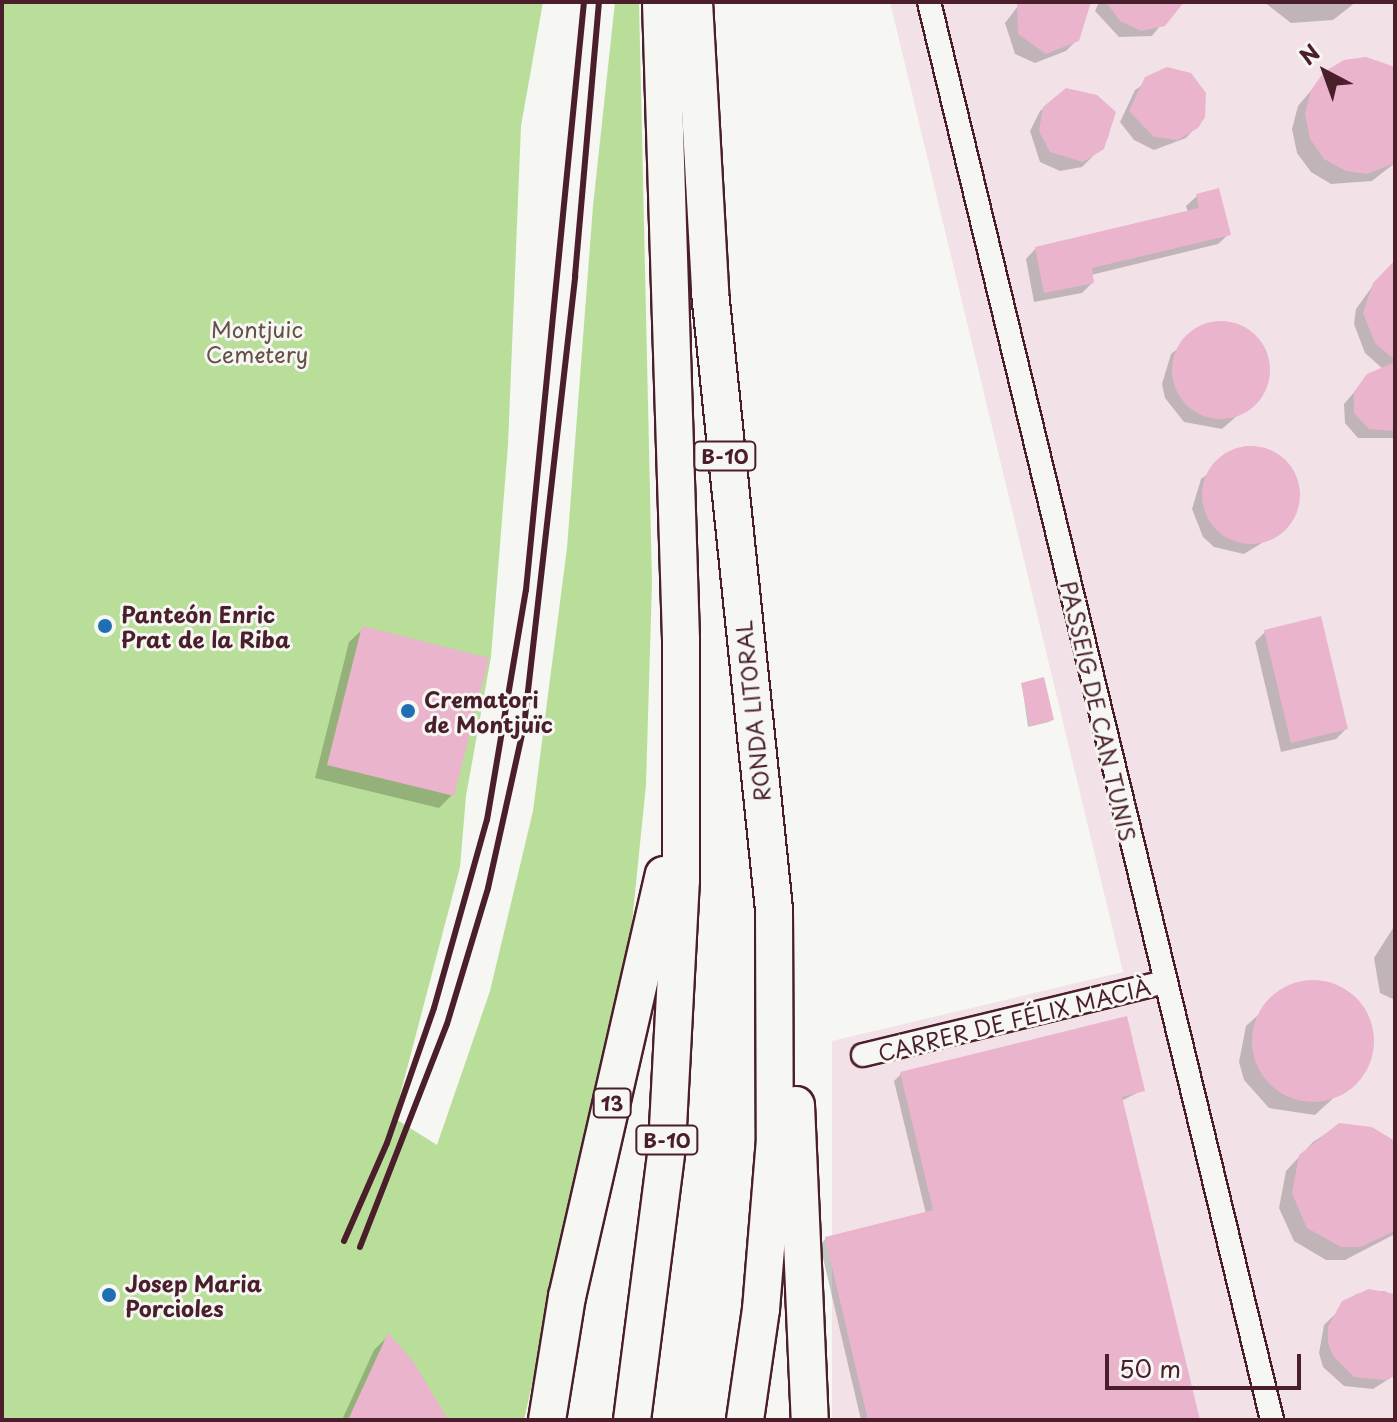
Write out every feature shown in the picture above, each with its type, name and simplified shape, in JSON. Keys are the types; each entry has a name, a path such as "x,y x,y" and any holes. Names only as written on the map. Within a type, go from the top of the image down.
{"highway":[{"name":"B-10","path":"632,1420 667,1146 682,787 661,2"},
{"name":"RONDA LITORAL","path":"694,2 710,292 774,909 775,1139 761,1309 745,1420"},
{"name":"13","path":"547,1420 567,1297 682,787"},
{"path":"774,909 797,1122 810,1420"}],"street":[{"name":"PASSEIG DE CAN TUNIS","path":"929,2 1272,1420"},
{"name":"CARRER DE FÉLIX MACIÀ","path":"863,1055 1164,982"}],"shaded area":[{"path":"890,2 1395,2 1395,1420 832,1420 832,1041 1123,972"}],"green space":[{"name":"Montjuic Cemetery","path":"2,2 543,2 521,126 508,445 491,657 466,796 460,867 394,1118 437,1145 490,991 533,811 567,548 593,206 615,2 639,2 652,582 646,785 630,942 524,1420 2,1420"}],"building":[{"path":"1017,2 1091,2 1079,41 1046,54 1018,34"},
{"path":"1106,2 1184,2 1165,26 1141,31 1120,21"},
{"path":"1366,57 1395,67 1395,163 1367,174 1346,171 1324,159 1310,139 1305,114 1311,90 1324,72 1344,60"},
{"path":"1167,67 1191,73 1206,93 1205,117 1198,128 1178,140 1154,137 1129,111 1145,77"},
{"path":"1066,88 1097,95 1116,112 1104,149 1083,162 1050,152 1039,131 1043,107"},
{"path":"1219,188 1231,235 1092,268 1094,283 1044,293 1035,247 1199,208 1196,194"},
{"path":"1395,260 1395,360 1375,343 1363,313 1373,283"},
{"path":"1221,321 1240,325 1256,335 1266,351 1270,370 1266,389 1256,405 1240,415 1221,419 1202,415 1186,405 1176,389 1172,370 1176,351 1186,335 1202,325"},
{"path":"1395,362 1395,431 1369,429 1354,413 1354,392 1367,374"},
{"path":"1251,446 1270,450 1286,460 1296,476 1300,495 1296,514 1286,530 1270,540 1251,544 1232,540 1216,530 1206,514 1202,495 1206,476 1216,460 1232,450"},
{"path":"1321,616 1348,729 1291,743 1264,630"},
{"name":"Crematori de Montjuïc","path":"362,626 489,658 454,796 327,765"},
{"path":"1044,677 1054,720 1030,726 1021,683"},
{"path":"1313,980 1337,984 1356,998 1370,1017 1374,1041 1370,1065 1356,1084 1337,1098 1313,1102 1289,1098 1270,1084 1256,1065 1252,1041 1256,1017 1270,998 1289,984"},
{"path":"1127,1016 1145,1091 1122,1097 1200,1420 868,1420 825,1237 933,1210 900,1072"},
{"path":"1339,1123 1372,1127 1395,1141 1395,1231 1360,1247 1341,1247 1307,1228 1292,1193 1299,1155"},
{"path":"1369,1289 1395,1294 1395,1375 1385,1380 1354,1377 1333,1356 1328,1342 1328,1327 1342,1301"},
{"path":"388,1333 413,1361 448,1420 348,1420"}],"railway":[{"path":"344,1241 387,1143 434,1008 487,820 526,590 584,2"},
{"path":"360,1247 447,1024 488,888 524,726 575,276 599,2"}],"place":[{"name":"Panteón Enric Prat de la Riba","path":"105,626"},
{"name":"Crematori de Montjuïc","path":"408,711"},
{"name":"Josep Maria Porcioles","path":"109,1295"}]}
